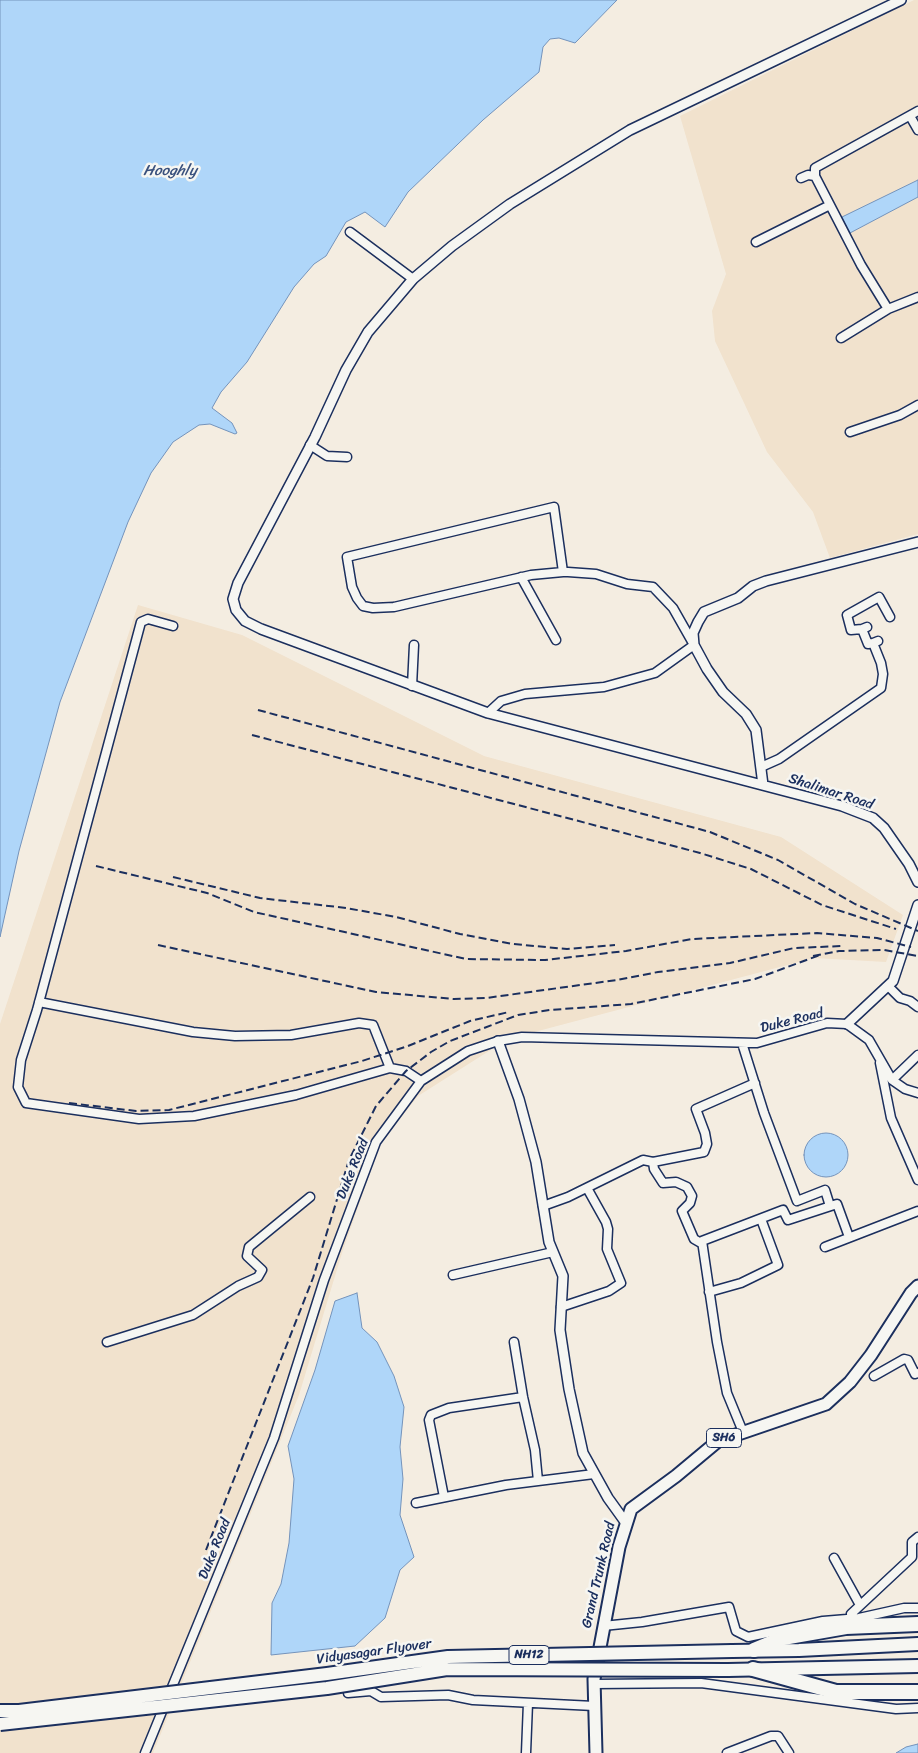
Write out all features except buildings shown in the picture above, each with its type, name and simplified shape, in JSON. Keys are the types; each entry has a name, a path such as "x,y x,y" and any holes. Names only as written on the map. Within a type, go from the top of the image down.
{"highway":[{"path":"754,1650 783,1638 846,1627 918,1624"},
{"name":"NH12","path":"754,1650 918,1644"},
{"name":"Vidyasagar Flyover","path":"0,1712 308,1676 448,1657 754,1650"},
{"name":"NH12","path":"753,1669 918,1666"},
{"name":"Vidyasagar Flyover","path":"0,1724 327,1688 447,1669 753,1669"},
{"path":"753,1669 836,1692 918,1692"}],"main road":[{"name":"Grand Trunk Road","path":"596,1753 594,1684 618,1547 630,1509 676,1476 718,1440 826,1404 850,1382 871,1355 911,1293 918,1286"}],"street":[{"name":"Shalimar Road","path":"897,1 630,130 510,204 452,246 413,278 368,332 346,370 310,445 238,583 233,599 236,610 245,621 261,629 488,713 842,806 872,818 884,828 909,864 918,882"},
{"path":"888,309 874,289 814,176 816,168 918,112"},
{"path":"910,116 918,130"},
{"path":"801,178 808,175 814,176"},
{"path":"756,242 830,205"},
{"path":"350,232 413,278"},
{"path":"841,338 888,309 918,297"},
{"path":"850,432 900,415 918,406"},
{"path":"310,445 327,456 347,457"},
{"path":"563,572 554,507 347,557 352,587 356,598 363,606 373,608 394,607 521,578 563,572 596,574 627,584 653,587 673,608 707,669 723,692 746,714 756,730 763,786"},
{"path":"694,644 694,633 704,612 738,598 753,586 814,568 918,542"},
{"path":"521,578 556,640"},
{"path":"761,767 779,759 842,713 872,696 881,688 883,674 876,642 868,644 865,628 851,630 847,614 879,597 890,617"},
{"path":"173,626 148,619 141,622 39,1002 21,1060 18,1087 26,1103 139,1119 194,1116 296,1095 390,1068 406,1071 421,1081"},
{"path":"488,713 501,701 525,694 604,687 655,673 694,644"},
{"path":"412,686 414,645"},
{"path":"916,914 893,981 847,1024 869,1040 892,1080 906,1089 918,1093"},
{"path":"888,986 900,998 910,1001 918,1007"},
{"path":"39,1002 193,1032 235,1036 291,1035 359,1023 373,1025 390,1068"},
{"name":"Duke Road","path":"144,1753 274,1438 324,1280 376,1142 421,1081 468,1051 498,1041 522,1038 757,1043 827,1024 847,1024"},
{"path":"498,1041 519,1099 536,1162 553,1252 563,1276 560,1330 584,1453 594,1474 626,1523"},
{"path":"742,1043 797,1201 825,1190 830,1206"},
{"path":"892,1080 918,1055"},
{"path":"879,1059 891,1118 918,1180"},
{"path":"543,1206 587,1188 644,1160 653,1162 704,1152 707,1144 705,1133 696,1109 755,1083"},
{"path":"653,1162 654,1169 663,1183 676,1182 687,1187 692,1196 690,1203 682,1211 694,1239 701,1243"},
{"path":"561,1306 609,1291 621,1283 607,1249 608,1229 606,1222 587,1188"},
{"path":"107,1342 193,1315 238,1286 258,1277 262,1270 247,1256 249,1247 310,1197"},
{"path":"701,1243 706,1238 783,1210 788,1220 837,1204 850,1237"},
{"path":"825,1247 918,1211"},
{"path":"709,1292 741,1283 778,1265 761,1219"},
{"path":"701,1243 730,1403 743,1432"},
{"path":"453,1275 553,1252"},
{"path":"514,1342 523,1397 535,1450 538,1481"},
{"path":"874,1376 904,1359 908,1360 915,1374 918,1373"},
{"path":"444,1497 429,1420 431,1415 449,1408 523,1397"},
{"path":"416,1503 538,1481 594,1474"},
{"path":"853,1619 851,1614 860,1604 912,1557 912,1542 918,1537"},
{"path":"834,1558 860,1604"},
{"path":"603,1626 642,1622 729,1607 736,1631 748,1637 823,1621 853,1619 904,1608 918,1608"},
{"path":"594,1684 701,1683 896,1709 918,1708"},
{"path":"348,1694 370,1691 381,1697 448,1695 473,1700 594,1706"},
{"path":"526,1753 528,1703"},
{"path":"728,1753 771,1736 778,1736 789,1753"}],"shaded area":[{"path":"914,0 918,0 918,534 830,558 813,512 767,452 715,341 712,311 726,274 680,116"},
{"path":"138,605 242,635 484,756 781,837 903,915 886,962 814,958 508,1039 418,1096 380,1144 342,1253 299,1395 153,1753 0,1753 0,1024"}],"water":[{"name":"Hooghly","path":"0,0 617,0 575,43 559,38 550,39 543,47 539,72 483,120 408,192 385,227 365,212 346,222 326,256 314,264 294,287 247,362 221,392 212,408 232,423 237,433 235,434 210,424 199,425 173,442 151,473 128,522 60,702 19,851 0,937"},
{"path":"918,180 918,197 850,233 842,217"},
{"path":"826,1133 838,1137 844,1143 848,1155 844,1167 838,1173 826,1177 814,1173 808,1167 804,1155 808,1143 814,1137"},
{"path":"357,1293 362,1328 377,1342 394,1376 404,1407 400,1447 403,1479 400,1515 414,1557 400,1570 385,1618 355,1646 271,1655 272,1603 281,1584 289,1543 294,1479 288,1446 315,1370 335,1301"},
{"path":"918,1744 918,1753 896,1753 906,1747"}],"railway":[{"path":"258,710 710,832 778,860 855,904 918,931"},
{"path":"252,735 700,853 751,869 822,905 896,929"},
{"path":"96,866 207,893 254,912 466,959 545,960 626,951 692,939 817,933 877,938 911,947"},
{"path":"173,877 260,898 346,908 396,917 460,934 513,944 567,949 615,945"},
{"path":"158,945 376,992 454,999 486,998 617,980 658,972 730,963 794,948 843,946"},
{"path":"813,956 839,951 884,950 918,956"},
{"path":"206,1550 313,1278 349,1160 376,1106 406,1071 431,1052 450,1041 518,1015 550,1010 631,1004 755,979 820,955"},
{"path":"69,1103 136,1111 169,1110 362,1061 408,1046 470,1021 509,1012"}]}
